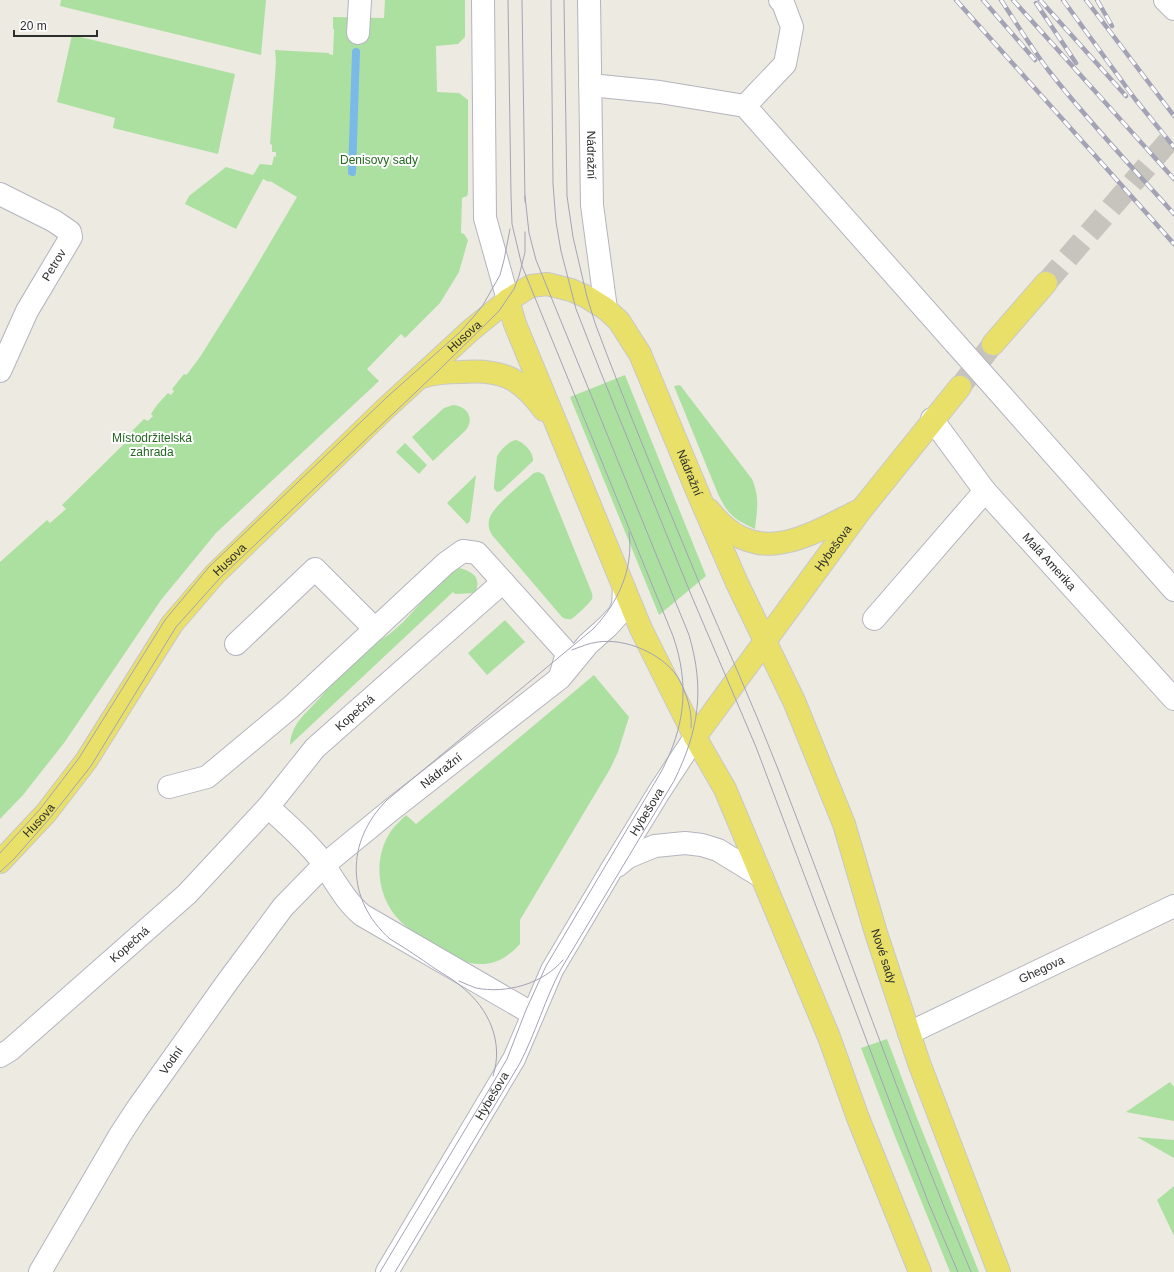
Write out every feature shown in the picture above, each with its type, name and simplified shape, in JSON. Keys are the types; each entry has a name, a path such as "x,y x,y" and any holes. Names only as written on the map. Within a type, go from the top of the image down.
{"main road":[{"path":"994,344 1046,283"},
{"name":"Nádražní","path":"508,300 531,286 547,284 571,290 587,297 606,309 618,321 640,354 700,498 737,583 765,642"},
{"name":"Husova","path":"0,862 46,813 86,761 172,624 215,574 385,409 471,330 508,300"},
{"path":"508,300 515,324 647,642 695,737 725,789 829,1037 858,1118 920,1272"},
{"path":"421,377 436,373 476,371 493,372 506,376 525,388 534,396 561,434"},
{"name":"Hybešova","path":"695,737 861,510 960,387"},
{"path":"700,498 716,519 728,528 741,537 763,544 782,544 808,536 861,510"},
{"name":"Nové sady","path":"765,642 794,701 844,824 876,933 909,1033 927,1085 999,1272"}],"street":[{"path":"358,33 360,0"},
{"path":"483,0 485,218 508,300"},
{"name":"Nádražní","path":"589,0 592,206 606,309"},
{"path":"745,106 785,64 792,27 783,3 780,0"},
{"path":"1165,0 1174,9"},
{"path":"590,85 660,92 745,106 1174,590"},
{"name":"Petrov","path":"0,194 54,221 70,232 71,237 27,311 0,371"},
{"name":"Malá Amerika","path":"932,420 985,491 1174,699"},
{"path":"874,619 985,491"},
{"path":"169,787 207,776 291,707 446,563 463,551 477,553 567,653 560,678"},
{"path":"236,644 315,569 375,629"},
{"name":"Kopečná","path":"3,1056 187,894 268,807 315,748 503,582"},
{"name":"Nádražní","path":"324,865 391,810 560,678 588,644 619,614 623,601 624,588"},
{"name":"Hybešova","path":"387,1272 514,1059 552,970 659,792 695,737"},
{"path":"268,807 304,842 324,865 353,907 362,915 533,1014"},
{"path":"610,872 628,857 640,851 656,846 686,844 702,845 718,850 762,877"},
{"name":"Vodní","path":"40,1272 137,1108 283,907 324,865"},
{"name":"Ghegova","path":"909,1033 1174,906"}],"green space":[{"path":"61,0 266,0 261,55 60,6"},
{"name":"Denisovy sady","path":"385,0 465,0 465,37 458,44 436,46 437,92 459,93 468,100 468,193 467,196 462,198 461,233 464,234 468,240 459,272 440,303 405,338 401,334 367,369 379,381 216,533 161,600 64,743 23,795 0,819 0,562 47,520 50,523 66,509 62,505 130,438 128,435 144,419 148,421 153,416 151,414 168,393 171,395 174,391 172,389 184,374 186,375 188,373 200,357 247,282 297,197 270,181 269,182 263,179 236,229 185,204 189,196 226,167 253,175 260,164 272,165 274,156 276,157 276,152 272,152 272,145 270,144 276,62 275,50 329,53 333,55 333,17 384,18"},
{"path":"72,35 235,74 218,154 113,128 115,118 57,102"},
{"path":"625,375 706,576 659,615 570,397"},
{"path":"680,385 752,479 757,498 755,529 732,516 718,494 674,386"},
{"path":"453,405 466,410 470,417 469,426 433,461 412,437 444,408"},
{"path":"515,440 521,442 530,451 533,461 501,491 497,492 494,489 494,485 497,456 507,444"},
{"path":"405,443 427,465 419,474 396,452"},
{"path":"538,472 544,475 592,593 591,601 571,619 562,617 492,535 489,528 491,514 496,508 534,473"},
{"path":"476,475 470,521 467,524 447,503"},
{"path":"459,568 472,573 477,579 477,588 475,593 455,594 453,592 290,745 291,736 298,722 326,690 376,642 397,628 437,585"},
{"path":"505,620 525,642 487,675 468,653"},
{"path":"594,675 629,717 618,752 610,769 520,920 520,944 507,956 492,963 475,964 463,961 405,926 393,913 382,890 380,878 379,866 385,842 396,825 406,815 416,824"},
{"path":"887,1039 979,1272 950,1272 894,1134 861,1048"},
{"path":"1170,1082 1174,1087 1174,1121 1126,1112"},
{"path":"1137,1137 1174,1140 1174,1158"},
{"path":"1174,1186 1174,1236 1157,1200"}],"waterway":[{"path":"352,172 356,52"}],"tunnel":[{"path":"1046,283 1174,135"},
{"path":"960,387 993,344"}],"tram line":[{"path":"380,1272 507,1059 526,1010 546,966 661,772 675,739 680,722 682,706 682,672 673,636 522,266 512,224 508,0"},
{"path":"522,0 525,202"},
{"path":"551,0 553,184 556,222 561,251 576,309 692,597 756,747 900,1129 929,1204 958,1272"},
{"path":"564,0 567,196 573,237 587,297 595,323 658,484 759,721 896,1085 971,1272"},
{"path":"395,1272 520,1063 561,969 674,781 689,744 697,710 697,674 689,635 536,260 529,233 525,196"},
{"path":"0,853 41,808 79,758 165,620 209,567 386,398 460,332 475,315 483,305 500,275 510,229"},
{"path":"0,872 14,859 50,818 91,766 176,627 220,578 436,373 499,311 514,289 519,276 525,252 525,232"},
{"path":"493,1076 497,1051 492,1027 487,1016 480,1005 459,984 390,939 376,924 365,907 359,889 356,871 358,852 364,834 373,816 387,800 593,629 602,619 617,597 622,585 629,559 629,532"},
{"path":"572,650 591,643 608,641 619,642 642,649 662,660 680,681 689,706 691,728"},
{"path":"459,981 476,988 488,990 511,988 535,981 555,968 563,960"}],"railway":[{"path":"956,0 1174,244"},
{"path":"983,0 1035,60"},
{"path":"1001,0 1037,54 1064,90 1174,214"},
{"path":"1013,0 1174,179"},
{"path":"1040,0 1126,96"},
{"path":"1063,0 1135,99 1174,147"},
{"path":"1086,0 1174,116"},
{"path":"1097,0 1112,26"},
{"path":"1036,3 1076,63"}],"park label":[{"name":"Místodržitelská zahrada","path":"152,445"}]}
